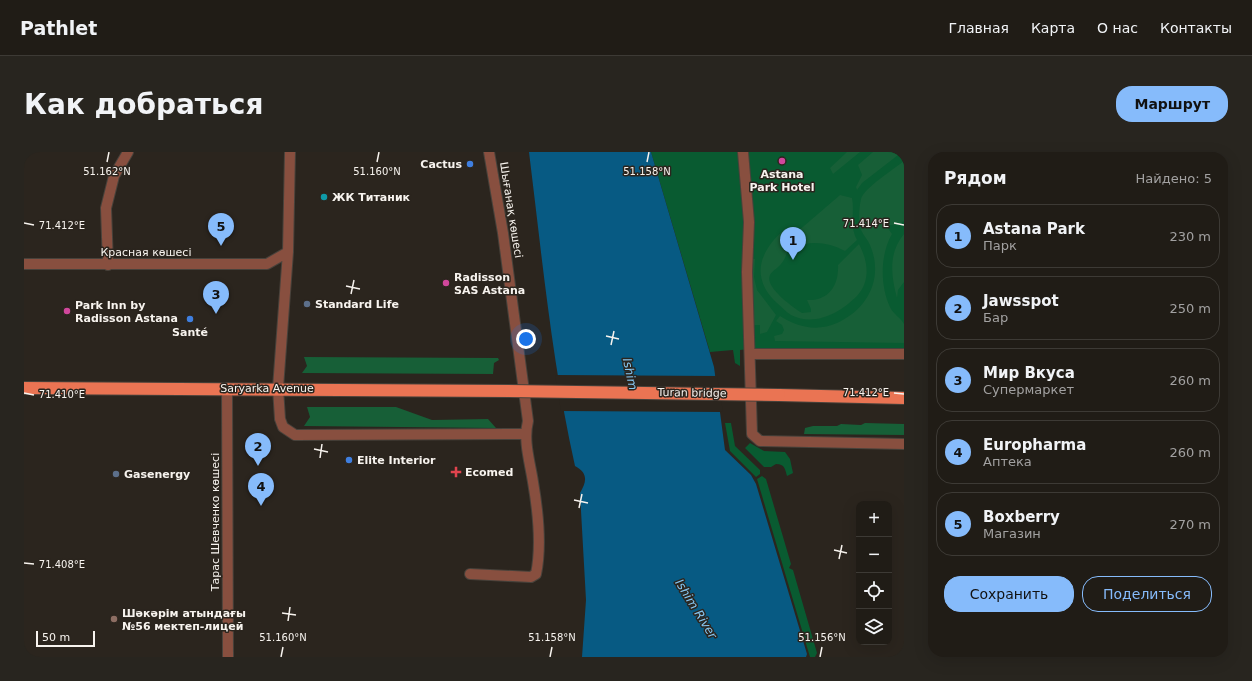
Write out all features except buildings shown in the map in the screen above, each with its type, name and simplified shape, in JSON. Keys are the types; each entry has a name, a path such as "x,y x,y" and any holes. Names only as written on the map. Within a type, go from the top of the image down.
{"main road":[{"name":"Saryarka Avenue","path":"24,388 278,388 509,391"},
{"name":"Turan bridge","path":"509,391 904,398"}],"street":[{"path":"108,265 106,208 114,176 128,152"},
{"path":"290,152 288,252 278,388 280,419 283,427 295,435 526,434"},
{"name":"Шығанақ көшесі","path":"470,574 531,577 536,574 539,561 535,493 526,434 528,421 489,152"},
{"path":"742,152 749,222 747,272 751,354 749,369 751,424 754,438 760,441 904,444"},
{"name":"Красная көшесі","path":"24,264 267,264 288,252"},
{"path":"751,354 904,354"},
{"name":"Тарас Шевченко көшесі","path":"227,388 228,657"}],"green space":[{"path":"651,152 904,152 904,350 760,348 740,350 740,366 735,363 733,350 710,352"},
{"path":"847,152 860,152 833,174 830,168"},
{"path":"873,152 902,152 862,183 857,190 856,187 862,175 858,165"},
{"path":"904,161 904,221 898,225 888,225 887,227 892,234 885,251 883,261 883,280 884,289 890,307 904,324 904,343 775,341 774,336 782,334 784,330 782,325 776,321 780,316 793,323 807,327 815,328 830,326 848,317 865,301 874,280 875,269 874,257 870,245 862,232 859,223 861,199 873,184"},
{"path":"840,195 852,198 853,230 857,240 845,251 819,243 799,245 793,248 794,237 797,232"},
{"path":"786,228 790,232 787,254 781,264 770,275 769,280 775,291 781,297 802,313 811,312 807,300 815,300 827,295 837,279 838,265 859,244 867,271 864,284 857,296 835,313 818,319 800,318 791,315 777,303 768,293 763,283 761,264 770,245"},
{"path":"904,234 904,282 898,290 897,298 893,281 892,265 895,249"},
{"path":"751,259 755,259 754,277 757,290 776,315 767,332 760,334 760,325 752,325"},
{"path":"304,357 498,358 499,360 494,363 493,374 302,373 307,366"},
{"path":"307,407 396,407 432,420 488,419 496,428 304,426 310,417"},
{"path":"725,423 731,423 735,446 760,470 760,474 756,477 730,451"},
{"path":"865,423 904,424 904,435 804,434 805,428 813,426 837,426 841,424 861,425"},
{"path":"750,443 764,451 785,452 790,459 793,473 787,476 784,467 779,464 771,467 764,467 745,448"},
{"path":"762,476 766,479 791,564 789,568 793,570 817,653 815,657 810,657 757,479"}],"water":[{"path":"529,152 651,152 714,367 725,450 751,475 756,484 807,654 806,657 582,657 586,600 580,493 584,485 585,478 582,471 575,466 560,388 548,310"}],"pier":[{"path":"555,375 717,376 723,412 561,411"}],"place":[{"name":"Astana Park Hotel","path":"782,161"},
{"name":"Cactus","path":"470,164"},
{"name":"ЖК Титаник","path":"324,197"},
{"name":"Boxberry","path":"221,246"},
{"name":"Astana Park","path":"793,260"},
{"name":"Radisson SAS Astana","path":"446,283"},
{"name":"Standard Life","path":"307,304"},
{"name":"Park Inn by Radisson Astana","path":"67,311"},
{"name":"Мир Вкуса","path":"216,314"},
{"name":"Santé","path":"190,319"},
{"name":"Elite Interior","path":"349,460"},
{"name":"Jawsspot","path":"258,466"},
{"name":"Ecomed","path":"456,472"},
{"name":"Gasenergy","path":"116,474"},
{"name":"Europharma","path":"261,506"},
{"name":"Шәкәрім атындағы №56 мектеп-лицей","path":"114,619"}],"water label":[{"name":"Ishim","path":"630,374"},
{"name":"Ishim River","path":"696,609"}]}
